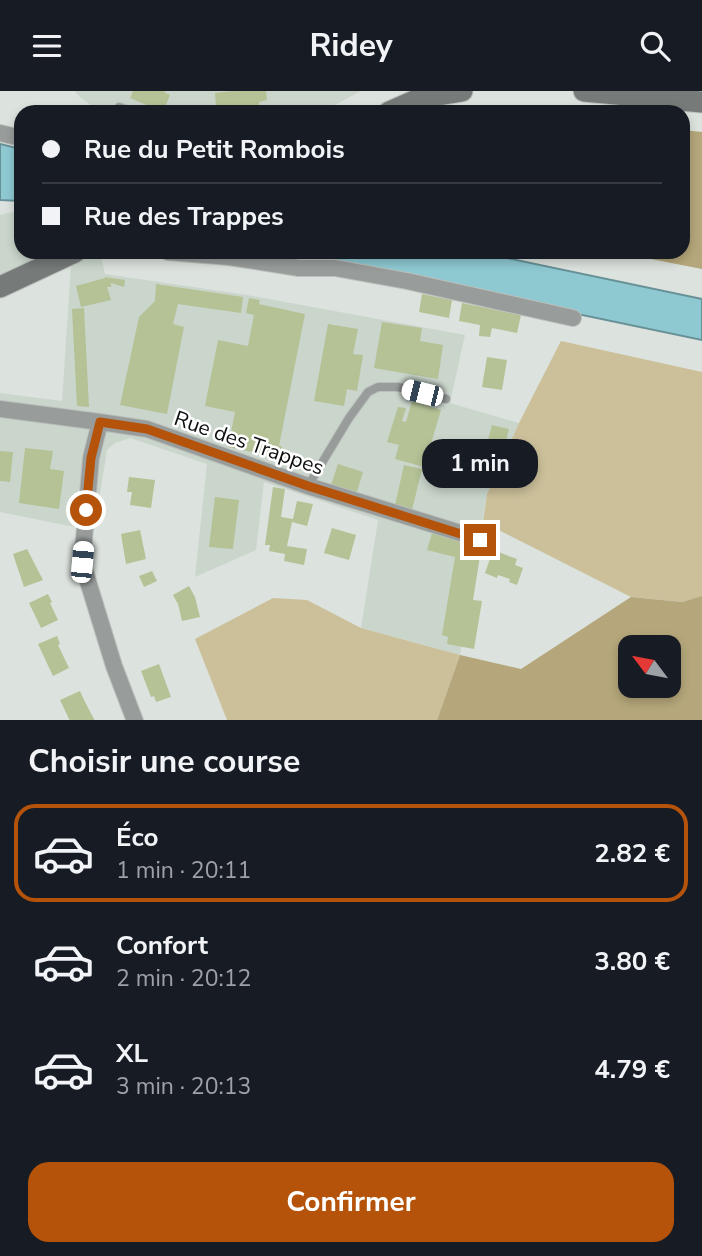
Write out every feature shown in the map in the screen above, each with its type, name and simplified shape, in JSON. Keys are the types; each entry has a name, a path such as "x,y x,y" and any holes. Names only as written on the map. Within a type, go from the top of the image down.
{"main road":[{"path":"404,105 421,98 463,91"},
{"path":"584,91 702,102"},
{"path":"0,287 60,259"}],"street":[{"path":"242,259 299,268 335,268 573,318"},
{"name":"Rue des Trappes","path":"0,409 147,429 308,486 480,540"},
{"path":"100,422 91,458 82,562 114,666 135,720"}],"lane":[{"path":"308,486 368,392 378,387 398,387 446,399"}],"shaded area":[{"path":"75,91 361,91 335,105 91,105"},
{"path":"690,131 702,132 702,269 651,259 690,259"},
{"path":"14,212 14,259 102,259 105,274 247,295 465,335 450,403 519,423 487,494 460,655 361,628 378,520 264,482 256,550 195,577 207,464 130,438 115,443 107,450 94,531 0,512 0,393 62,401 71,265 0,297 0,215"},
{"path":"561,341 702,372 702,596 682,602 631,597 483,522 487,494 519,423"},
{"path":"702,596 702,720 437,720 460,655 521,669 631,597 682,602"},
{"path":"273,598 307,600 361,628 460,655 437,720 227,720 195,639"}],"water":[{"path":"0,144 14,147 14,201 0,200"},
{"path":"314,259 511,259 702,299 702,340"}],"building":[{"path":"133,91 165,91 170,95 166,105 146,105 130,98"},
{"path":"266,91 267,100 259,102 259,105 216,105 215,93"},
{"path":"105,277 125,280 124,287 111,283 111,287 107,287 111,300 81,307 76,286"},
{"path":"156,284 243,297 241,313 178,304 173,324 184,327 167,414 120,405 139,317 155,301"},
{"path":"422,294 452,300 449,318 419,312"},
{"path":"249,298 260,300 259,304 305,314 279,446 282,446 281,450 278,449 277,457 228,447 235,412 205,406 218,340 248,346 254,315 246,313"},
{"path":"462,303 521,315 517,333 492,328 490,337 479,336 480,325 459,321"},
{"path":"84,308 89,407 77,406 72,309"},
{"path":"382,322 422,328 420,341 443,345 438,379 374,368"},
{"path":"328,324 358,329 353,354 363,355 357,391 347,389 344,406 314,401"},
{"path":"487,357 507,360 502,390 482,387"},
{"path":"412,401 441,410 424,467 395,459 399,445 387,442 398,407 406,408 402,421 406,422"},
{"path":"492,425 509,429 505,445 488,440"},
{"path":"25,448 53,451 50,469 64,471 59,509 19,503"},
{"path":"0,451 13,452 10,482 0,481"},
{"path":"338,464 363,472 357,492 331,485"},
{"path":"404,465 422,469 412,510 395,505"},
{"path":"129,477 155,480 151,508 130,505 132,492 127,492"},
{"path":"273,487 285,489 281,517 293,519 297,501 313,504 307,526 292,522 287,546 307,549 304,565 284,561 285,554 269,551 270,545 265,545"},
{"path":"215,497 239,500 233,549 209,547"},
{"path":"332,528 356,535 349,560 324,553"},
{"path":"140,530 146,559 126,564 121,534"},
{"path":"432,533 467,544 466,553 480,556 473,600 482,601 474,649 447,644 448,637 442,635 455,557 427,550"},
{"path":"27,549 43,580 24,587 13,554"},
{"path":"493,550 517,559 515,565 523,568 517,585 509,582 510,579 485,573"},
{"path":"152,571 157,581 144,587 139,576"},
{"path":"189,586 200,617 182,621 173,595"},
{"path":"48,594 58,620 41,628 29,603"},
{"path":"57,636 58,645 69,668 53,676 38,644"},
{"path":"159,664 171,697 156,702 154,696 151,697 141,671"},
{"path":"80,691 94,720 70,720 60,700"}],"route":[{"path":"86,510 91,458 100,422 147,429 308,486 480,540"}]}
